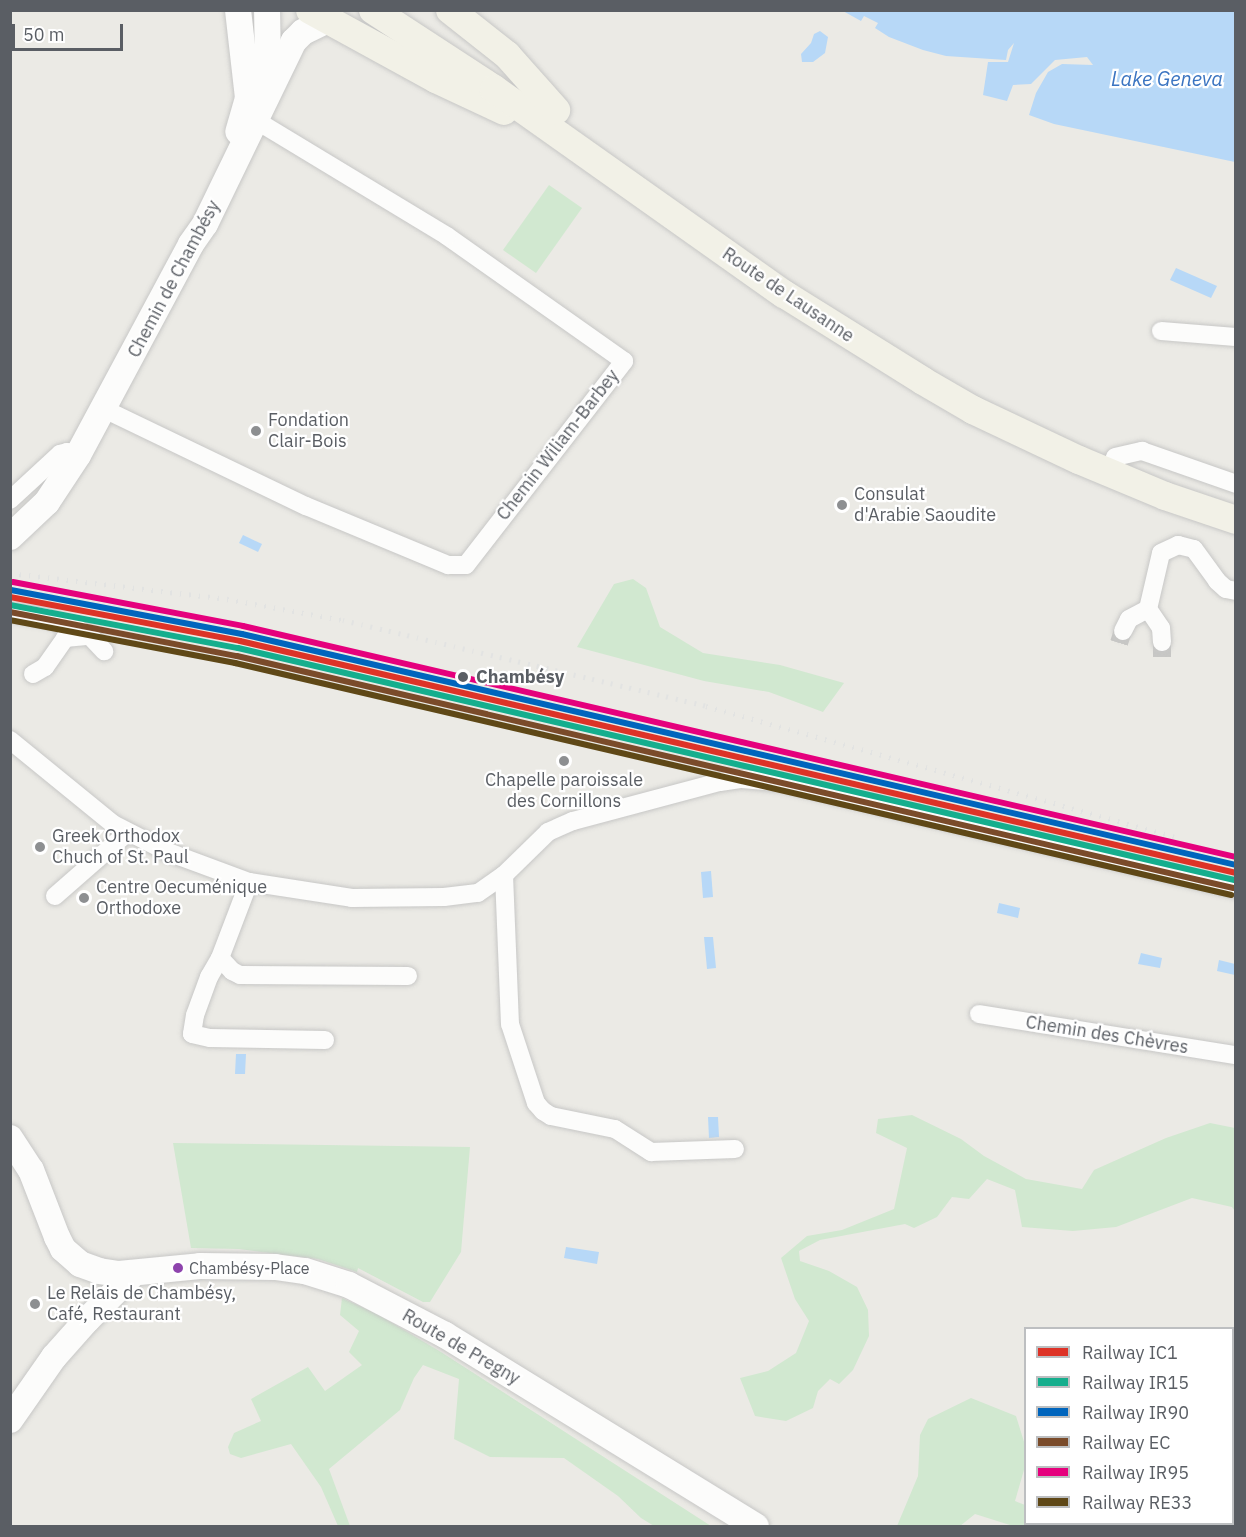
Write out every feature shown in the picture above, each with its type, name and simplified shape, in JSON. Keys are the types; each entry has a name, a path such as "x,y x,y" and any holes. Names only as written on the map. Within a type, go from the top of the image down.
{"main road":[{"name":"Route de Lausanne","path":"373,10 556,122 867,327 976,391 1115,457 1235,486"},
{"name":"Route de Lausanne","path":"408,10 784,294 897,366 1024,435 1165,496 1236,520"},
{"path":"450,10 507,55 556,122"},
{"path":"319,15 436,80 556,122"}],"street":[{"path":"191,244 195,219 239,131 246,108 247,87 238,10"},
{"path":"260,116 268,65 267,10"},
{"name":"Chemin de Chambésy","path":"10,537 46,501 78,455 191,244 205,224 260,116 294,41 319,15"},
{"name":"Chemin Wiliam-Barbey","path":"104,409 306,506 448,565 466,565 624,361 447,236 260,116"},
{"path":"1161,332 1236,337"},
{"path":"10,500 60,454 67,452 78,455"},
{"path":"1165,496 1236,535"},
{"path":"1162,642 1161,628 1148,609 1161,554 1178,545 1194,549 1217,581 1226,589 1236,591"},
{"path":"1123,631 1129,619 1148,609"},
{"path":"10,612 58,621 90,636 104,651"},
{"path":"33,674 45,667 65,638 90,636"},
{"path":"10,740 56,779 128,833 168,852 249,882 352,898 444,897 478,893 504,875 548,832 573,821 720,782 759,779 1236,889"},
{"path":"55,896 128,833"},
{"path":"504,875 510,1024 536,1103 551,1116 615,1129 651,1152 735,1149"},
{"path":"249,882 220,958 209,977 195,1015 192,1034 210,1038 325,1040"},
{"path":"220,958 232,971 240,975 408,976"},
{"name":"Chemin des Chèvres","path":"979,1014 1236,1055"},
{"path":"10,1138 31,1170 57,1238 70,1256 80,1264 99,1272 134,1274"},
{"name":"Route de Pregny","path":"134,1274 200,1266 275,1267 305,1271 349,1286 445,1335 756,1527"},
{"path":"10,1420 67,1343 134,1274"}],"green space":[{"path":"549,185 582,208 536,273 503,250"},
{"path":"633,579 646,588 660,627 703,653 780,665 844,683 823,712 769,692 704,681 577,647 614,584"},
{"path":"912,1115 961,1139 984,1156 1026,1179 1082,1189 1094,1170 1166,1138 1210,1123 1235,1128 1235,1211 1232,1207 1192,1198 1116,1227 1073,1231 1022,1227 1015,1190 987,1179 969,1199 952,1197 937,1217 914,1228 905,1224 820,1240 799,1251 800,1261 829,1271 857,1287 868,1310 869,1336 853,1370 839,1384 830,1379 818,1391 813,1408 786,1421 755,1416 740,1378 768,1371 796,1353 809,1321 795,1299 781,1258 807,1236 842,1230 894,1209 907,1148 876,1133 878,1119"},
{"path":"173,1143 470,1147 461,1252 430,1302 423,1302 358,1268 357,1272 318,1259 239,1249 191,1248"},
{"path":"342,1298 377,1314 441,1352 711,1526 654,1526 641,1518 618,1496 564,1458 490,1457 454,1439 459,1379 423,1365 414,1378 400,1410 329,1469 350,1526 338,1526 321,1487 291,1444 241,1458 230,1454 228,1447 234,1433 261,1421 251,1399 308,1367 325,1391 362,1365 349,1352 359,1331 340,1315"},
{"path":"971,1398 1016,1416 1024,1442 1024,1470 1015,1501 1024,1505 1024,1525 1046,1526 1013,1526 975,1514 960,1526 897,1526 918,1476 920,1435 928,1419"}],"water":[{"name":"Lake Geneva","path":"843,11 1235,11 1235,162 1054,124 1029,115 1036,93 1048,72 1062,64 1093,65 1087,57 1055,60 1031,84 1013,85 1007,101 983,95 988,62 1008,62 1014,43 1008,50 1006,60 946,56 889,37 875,28 878,23 864,16 861,21"},
{"path":"820,31 828,37 825,53 813,62 802,62 801,54 811,43 814,34"},
{"path":"1176,268 1217,286 1211,298 1170,280"},
{"path":"243,535 262,544 258,552 239,543"},
{"path":"711,871 713,897 703,898 701,872"},
{"path":"999,903 1020,908 1018,918 997,913"},
{"path":"704,937 713,937 716,968 707,969"},
{"path":"1141,953 1162,958 1160,968 1138,964"},
{"path":"1219,960 1235,964 1235,975 1217,971"},
{"path":"236,1054 246,1054 245,1074 235,1074"},
{"path":"708,1117 718,1117 719,1137 709,1138"},
{"path":"566,1247 599,1252 597,1264 564,1258"}],"tunnel":[{"path":"1119,643 1123,631"},
{"path":"1162,642 1162,657"}],"railway":[{"path":"10,573 227,599 343,620 706,706 1174,837"}],"rail line":[{"name":"IR95","path":"13,582 243,626 1236,857"},
{"name":"IR90","path":"11,590 242,634 1236,865"},
{"name":"IC1","path":"10,597 240,641 1236,873"},
{"name":"IR15","path":"10,605 238,648 1234,880"},
{"name":"EC","path":"10,612 237,656 1233,888"},
{"name":"RE33","path":"10,620 235,663 1231,895"}],"place":[{"name":"Fondation Clair-Bois","path":"256,431"},
{"name":"Consulat d'Arabie Saoudite","path":"842,505"},
{"name":"Chambésy","path":"463,677"},
{"name":"Chapelle paroissale des Cornillons","path":"564,761"},
{"name":"Greek Orthodox Chuch of St. Paul","path":"40,847"},
{"name":"Centre Oecuménique Orthodoxe","path":"84,898"},
{"name":"Chambésy-Place","path":"178,1268"},
{"name":"Le Relais de Chambésy, Café, Restaurant","path":"35,1304"}]}
